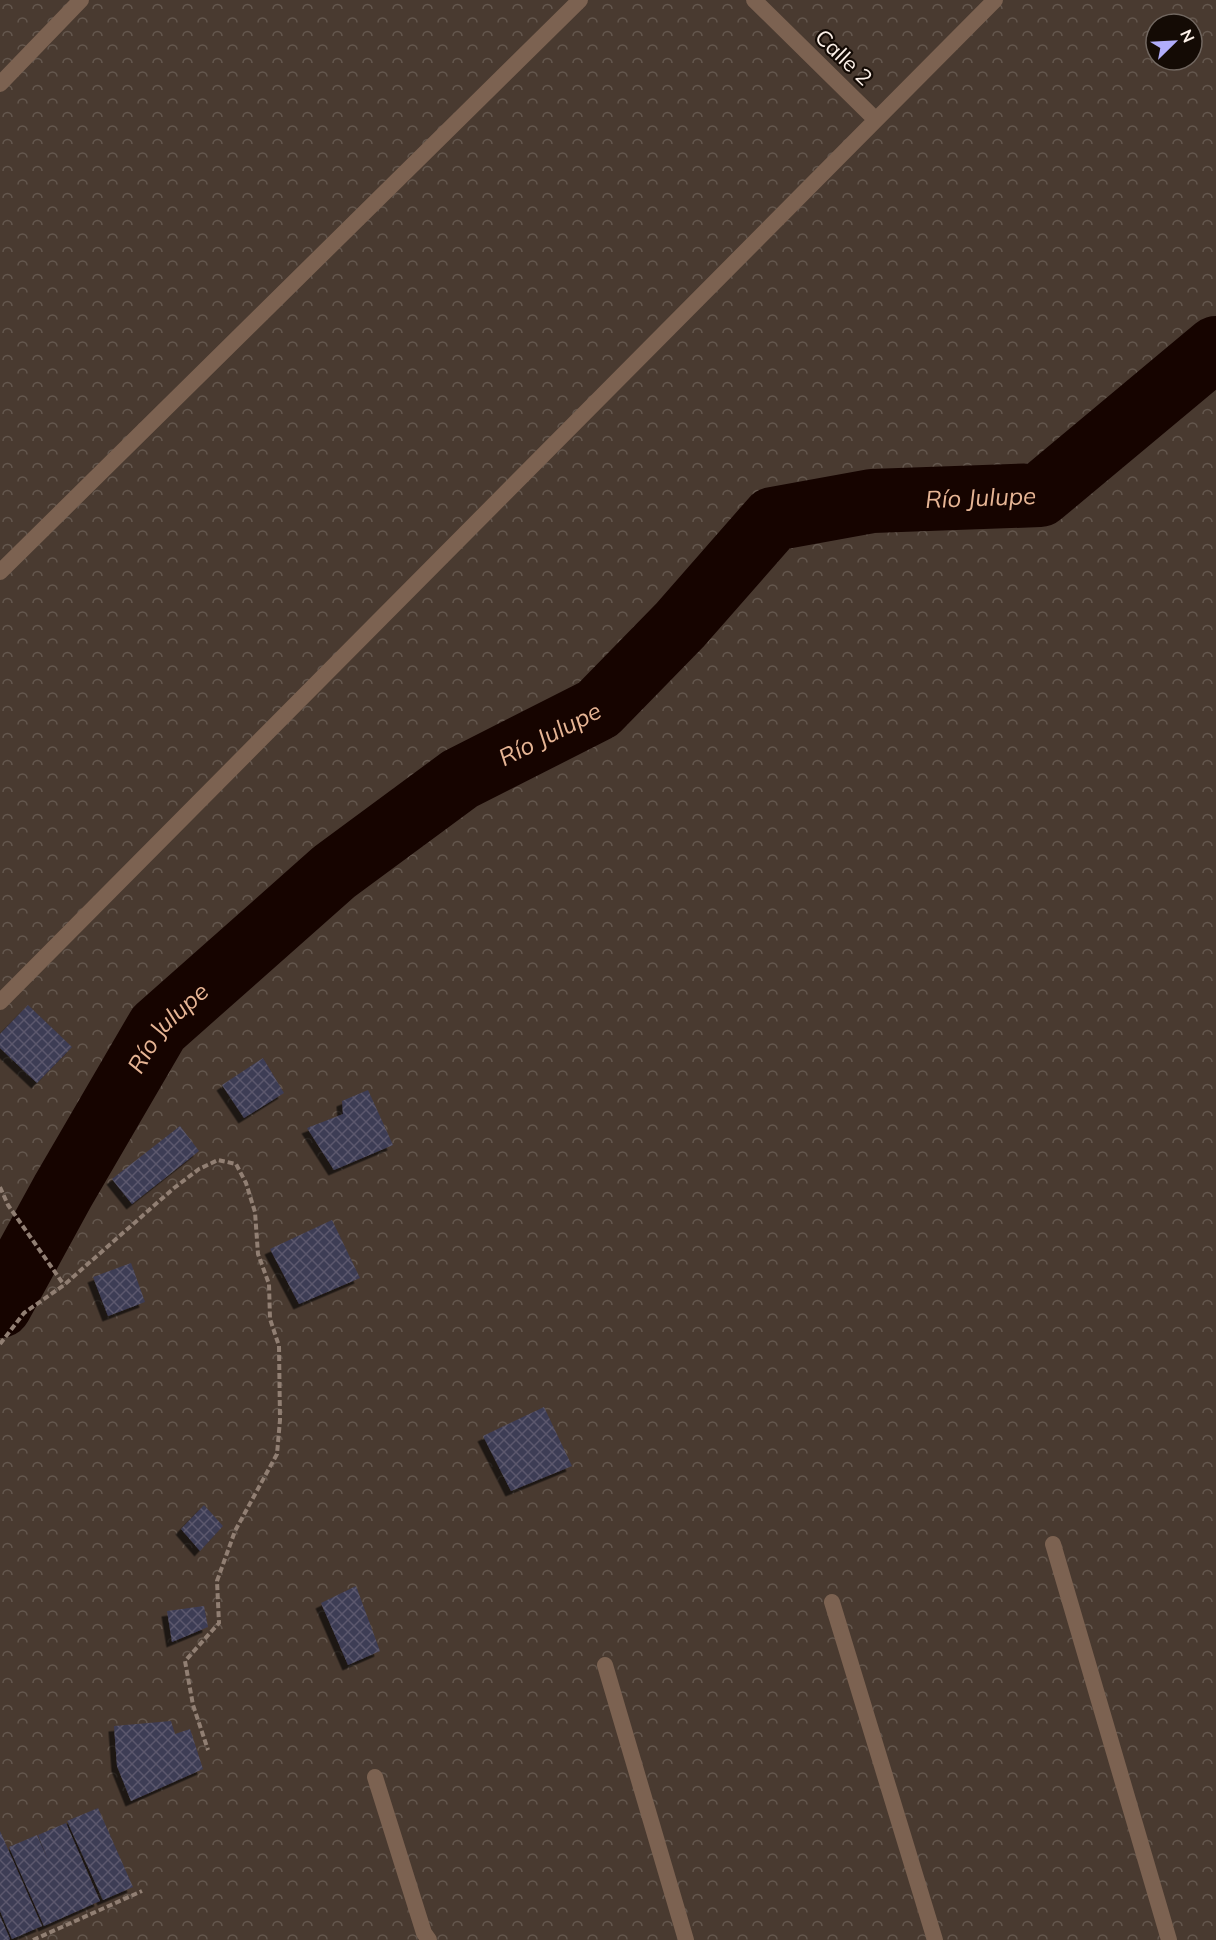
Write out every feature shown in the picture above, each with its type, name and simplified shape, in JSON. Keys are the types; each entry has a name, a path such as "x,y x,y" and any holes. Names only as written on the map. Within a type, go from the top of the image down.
{"street":[{"path":"0,84 81,0"},
{"path":"0,572 580,0"},
{"name":"Calle 2","path":"754,0 876,120"},
{"path":"0,1002 995,0"},
{"path":"1053,1544 1169,1940"},
{"path":"832,1602 935,1940"},
{"path":"605,1665 686,1940"},
{"path":"375,1777 424,1933 429,1940"}],"path":[{"path":"0,1344 24,1313 64,1285 199,1169 218,1160 236,1164 246,1183 255,1212 258,1254 270,1284 270,1319 279,1346 280,1420 277,1454 235,1532 217,1581 219,1623 185,1661 193,1704 208,1750"},
{"path":"0,1187 8,1205 64,1285"},
{"path":"33,1940 142,1891"}],"green space":[{"path":"0,0 1216,0 1216,1940 0,1940"}],"building":[{"path":"28,1005 72,1047 37,1083 0,1048 0,1034"},
{"path":"263,1058 284,1093 244,1118 222,1085"},
{"path":"368,1090 393,1145 334,1170 307,1128 343,1114 342,1101"},
{"path":"180,1126 199,1151 132,1204 112,1179"},
{"path":"332,1220 360,1278 299,1304 270,1249"},
{"path":"131,1263 145,1302 108,1316 93,1277"},
{"path":"544,1407 572,1466 511,1491 483,1436"},
{"path":"204,1505 223,1526 200,1551 181,1529"},
{"path":"356,1586 380,1651 348,1665 321,1603"},
{"path":"204,1606 208,1627 172,1642 167,1611"},
{"path":"171,1721 175,1734 190,1729 203,1769 131,1801 117,1766 114,1726"},
{"path":"98,1808 133,1887 103,1900 67,1821"},
{"path":"66,1823 100,1901 44,1926 9,1847 37,1835 48,1860 38,1835"},
{"path":"0,1831 42,1926 12,1939 0,1911"},
{"path":"0,1916 10,1939 9,1940 0,1940"}],"waterway":[{"name":"Río Julupe","path":"0,1306 63,1191 158,1028 334,872 460,779 598,709 680,625 773,519 872,501 1040,495 1216,348"}]}
